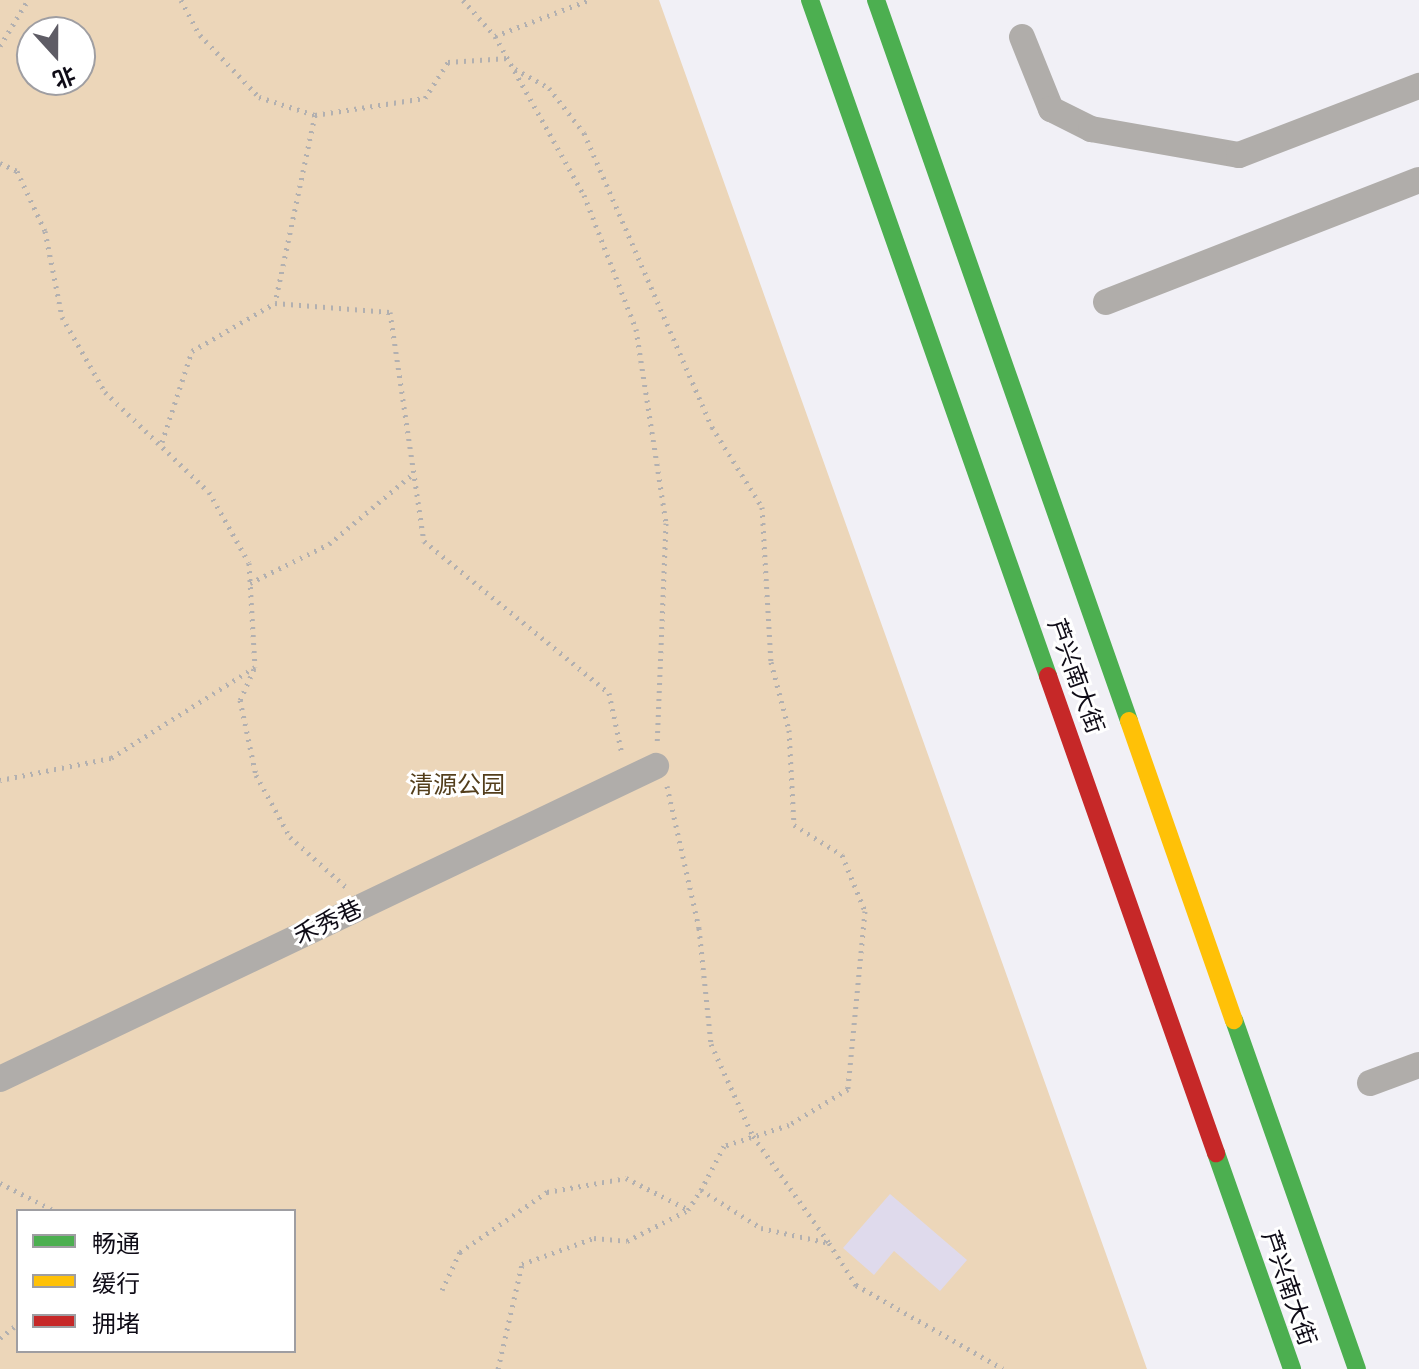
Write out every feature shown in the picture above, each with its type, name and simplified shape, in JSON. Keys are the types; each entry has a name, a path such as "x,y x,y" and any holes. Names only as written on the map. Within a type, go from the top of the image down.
{"main road":[{"name":"芦兴南大街","path":"810,0 1292,1369"},
{"name":"芦兴南大街","path":"876,0 1357,1369"}],"street":[{"path":"1022,37 1051,109 1091,129 1239,155 1419,86"},
{"path":"1106,302 1419,180"},
{"name":"禾秀巷","path":"0,1079 656,766"},
{"path":"1370,1083 1419,1065"}],"path":[{"path":"0,46 28,0"},
{"path":"181,0 200,35 259,97 315,115 425,98 448,62 508,58"},
{"path":"463,0 495,36 584,195 636,329 666,523 656,766 667,781 699,928 711,1044 753,1136 856,1285 1003,1369"},
{"path":"495,36 589,0"},
{"path":"498,1369 522,1264 594,1238 627,1241 688,1210 724,1146 789,1125 848,1089 865,911 842,855 794,825 789,730 771,662 762,507 712,427 584,133 549,88 514,68"},
{"path":"275,303 315,115"},
{"path":"0,163 17,171 45,231 62,317 105,392 162,442 209,492 249,563 255,667 240,700 256,775 290,837 365,904"},
{"path":"162,442 192,351 275,303 390,312 424,541 609,693 623,759"},
{"path":"250,583 329,544 414,473"},
{"path":"0,780 111,758 255,667"},
{"path":"442,1290 460,1252 547,1192 626,1178 688,1210"},
{"path":"0,1183 51,1209"},
{"path":"701,1190 761,1228 829,1243"},
{"path":"0,1338 16,1326"}],"green space":[{"name":"清源公园","path":"0,0 659,0 1147,1369 0,1369"}],"building":[{"path":"890,1194 967,1260 940,1291 894,1251 874,1275 843,1248"}],"traffic: fast":[{"path":"810,0 1048,676"},
{"path":"876,0 1129,721"},
{"path":"1234,1020 1357,1369"},
{"path":"1216,1153 1292,1369"}],"traffic: slow":[{"path":"1129,721 1234,1020"}],"traffic: jam":[{"path":"1048,676 1216,1153"}]}
